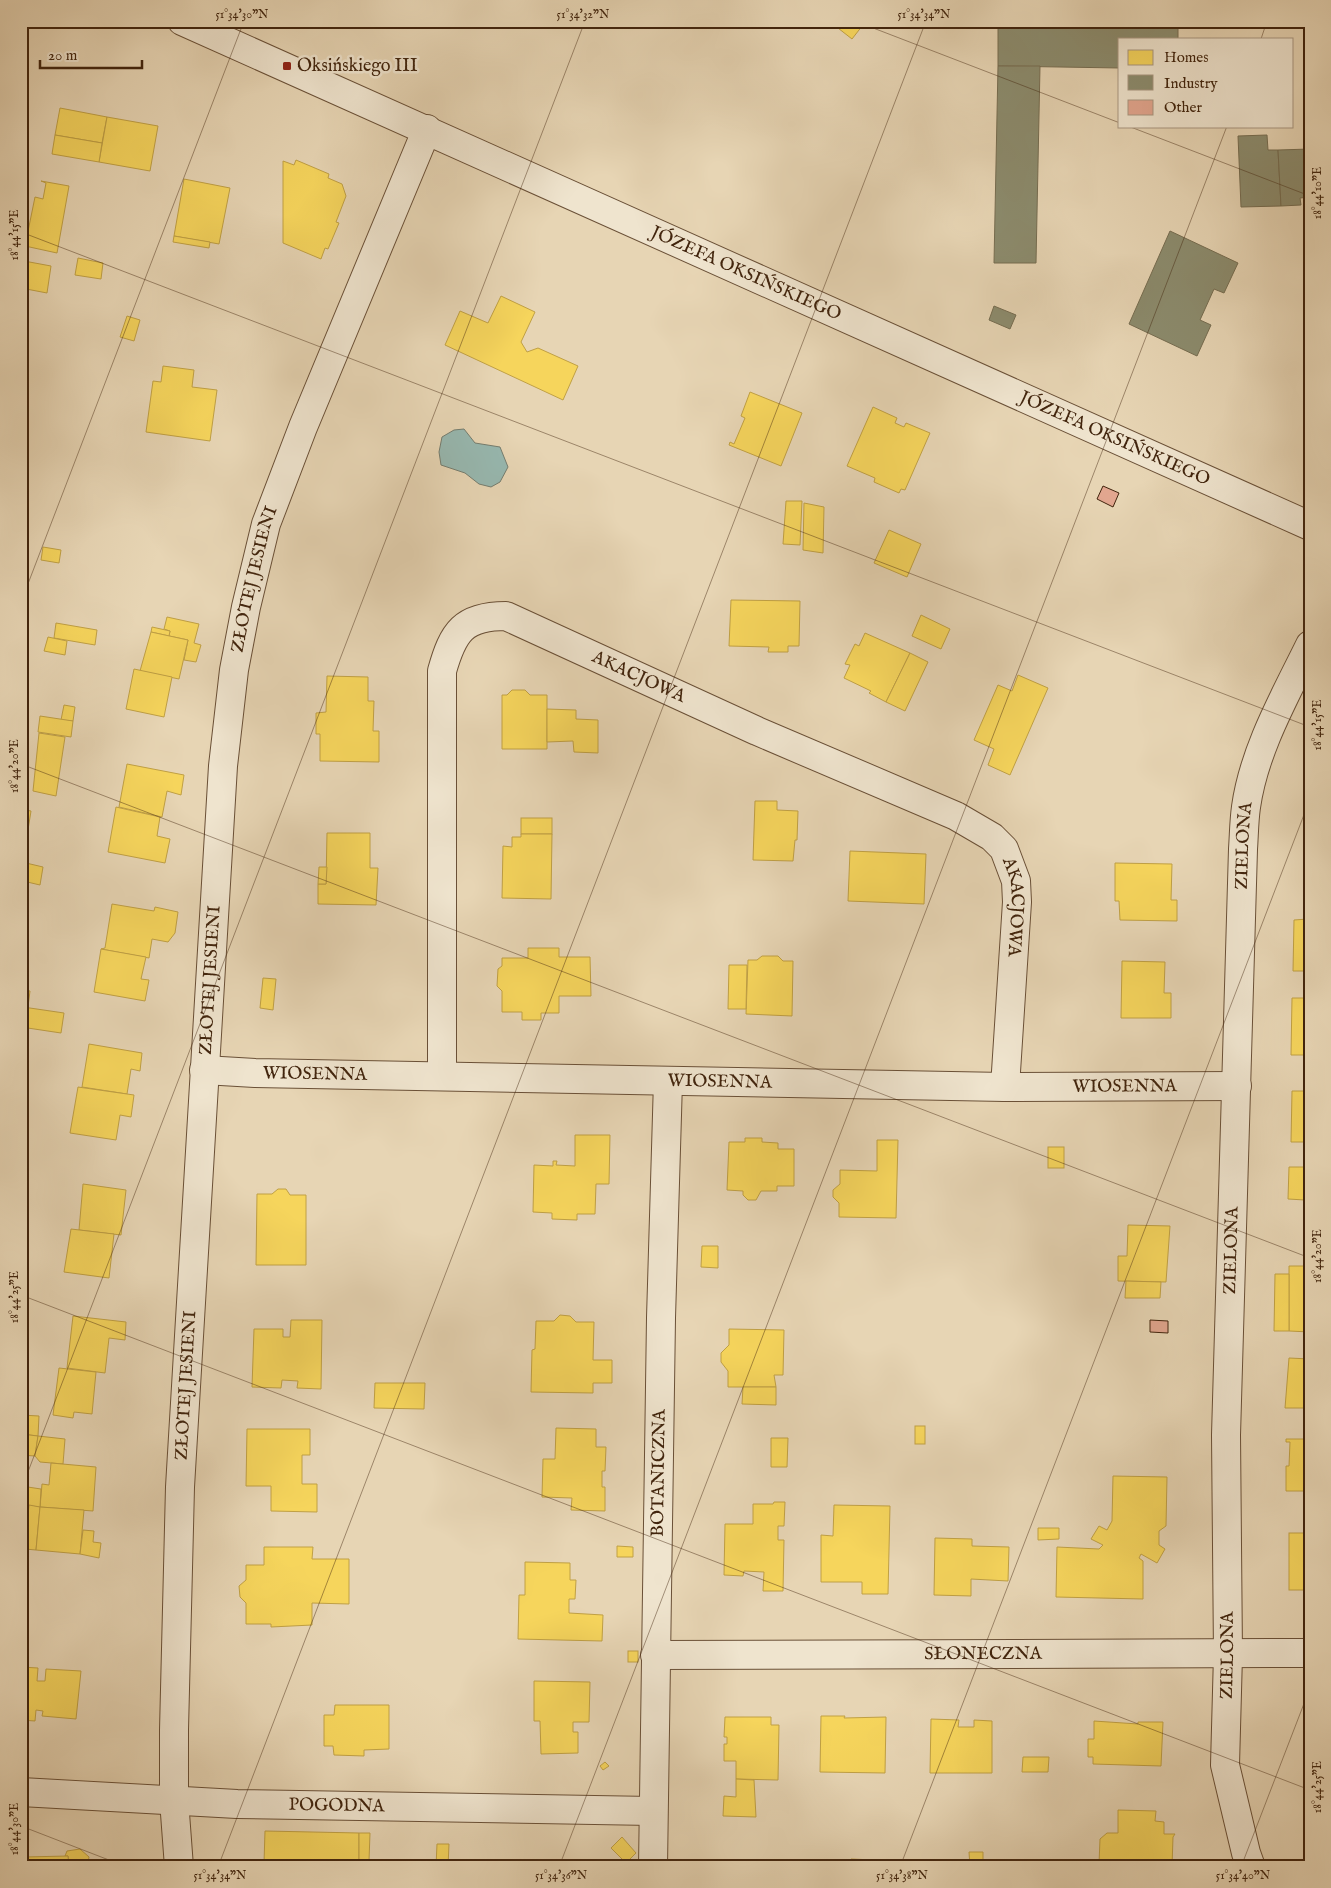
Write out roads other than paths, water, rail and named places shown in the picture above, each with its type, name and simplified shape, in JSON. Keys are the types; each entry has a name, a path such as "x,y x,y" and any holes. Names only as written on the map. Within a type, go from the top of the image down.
{"street":[{"name":"JÓZEFA OKSIŃSKIEGO","path":"182,21 427,129 1310,526"},
{"name":"ZŁOTEJ JESIENI","path":"179,1867 174,1800 180,1487 223,766 234,670 246,607 266,524 402,184 427,129"},
{"name":"AKACJOWA","path":"442,1075 442,671 450,644 467,624 487,616 506,616 749,727 956,816 992,837 1004,849 1016,881 1017,902 1004,1087"},
{"name":"ZIELONA","path":"1251,1867 1225,1765 1228,1655 1226,1435 1246,807 1253,773 1268,733 1310,644"},
{"name":"WIOSENNA","path":"204,1070 255,1073 1004,1087 1237,1086"},
{"name":"BOTANICZNA","path":"653,1867 652,1811 668,1081"},
{"name":"SŁONECZNA","path":"655,1655 1310,1654"},
{"name":"POGODNA","path":"21,1792 237,1804 652,1811"}],"water":[{"path":"464,429 475,443 500,447 508,467 500,482 491,487 479,484 465,473 441,465 439,452 442,437 454,430"}],"place":[{"name":"Oksińskiego III","path":"287,66"}]}
